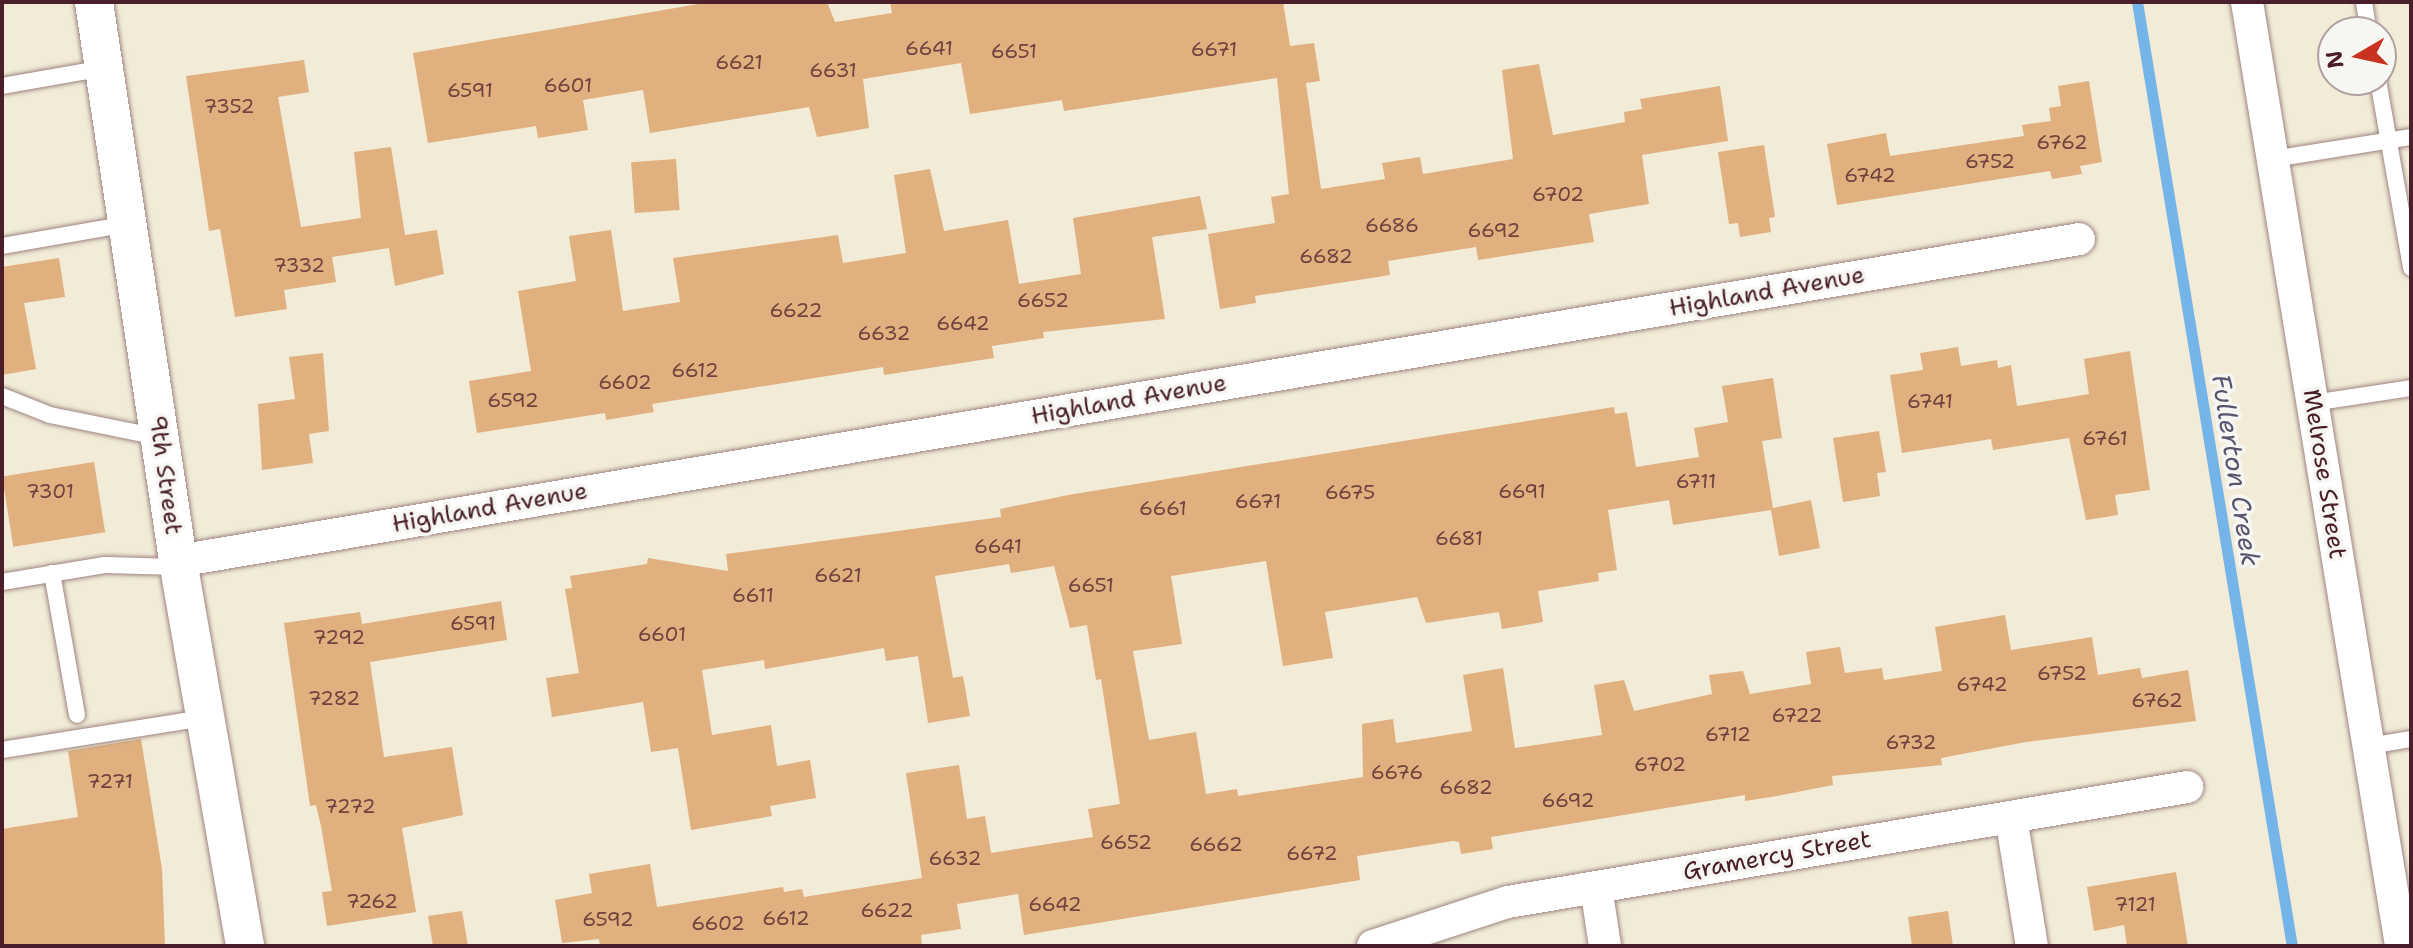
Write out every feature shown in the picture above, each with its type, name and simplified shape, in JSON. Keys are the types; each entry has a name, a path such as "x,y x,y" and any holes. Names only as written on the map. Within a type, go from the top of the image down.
{"street":[{"name":"Melrose Street","path":"2247,2 2369,746 2400,867 2401,946"},
{"name":"9th Street","path":"100,3 104,68 178,564 245,946"},
{"name":"Highland Avenue","path":"178,564 2079,239"},
{"name":"Gramercy Street","path":"1373,946 1508,902 2187,787"},
{"path":"2011,817 2032,946"},
{"path":"1596,887 1605,946"}],"lane":[{"path":"2,86 104,68"},
{"path":"2381,96 2411,268"},
{"path":"2273,159 2411,137"},
{"path":"2,246 128,224"},
{"path":"2313,403 2411,388"},
{"path":"2,396 50,415 160,437"},
{"path":"2,582 105,565 178,564"},
{"path":"52,573 77,715"},
{"path":"2,750 205,718"},
{"path":"2369,746 2411,739"}],"building":[{"path":"710,2 827,2 835,22 892,13 890,2 1283,2 1290,46 1314,43 1320,81 1306,83 1321,189 1385,179 1382,163 1420,157 1423,174 1513,159 1502,70 1539,64 1553,135 1625,122 1624,112 1642,109 1640,99 1720,86 1728,141 1642,155 1649,204 1589,214 1594,242 1478,260 1476,247 1388,261 1390,275 1255,296 1256,303 1220,309 1208,234 1275,223 1271,197 1289,194 1277,78 1064,111 1062,100 970,114 961,63 863,79 869,128 817,137 809,107 650,133 643,90 583,100 588,130 538,138 536,126 428,143 413,53"},
{"path":"304,60 309,92 278,97 301,227 361,218 354,152 391,147 405,235 437,230 444,274 395,286 389,248 332,257 336,282 284,290 287,309 235,317 220,229 209,231 186,76"},
{"path":"2089,81 2102,162 2080,166 2082,174 2052,179 2050,171 1837,205 1827,144 1886,133 1890,156 2024,136 2022,125 2051,121 2049,108 2061,106 2058,86"},
{"path":"1764,145 1775,217 1769,218 1771,232 1740,237 1738,223 1729,224 1718,152"},
{"path":"676,159 680,210 635,213 631,162"},
{"path":"930,169 944,231 1008,220 1019,284 1081,274 1073,218 1200,196 1207,229 1152,237 1165,319 1043,332 1044,338 992,346 994,358 884,375 883,367 652,404 654,412 606,420 605,413 477,433 469,381 531,371 518,291 576,281 569,236 611,230 623,311 680,302 673,258 838,235 843,263 906,253 894,175"},
{"path":"59,258 65,297 24,303 36,369 2,375 2,267"},
{"path":"1958,347 1961,366 1997,360 1998,368 2011,365 2017,406 2089,394 2084,359 2130,351 2150,490 2115,495 2118,515 2086,520 2069,438 1993,450 1991,439 1902,453 1890,375 1923,370 1920,353"},
{"path":"323,353 329,431 309,434 313,463 262,470 258,404 295,399 289,357"},
{"path":"1773,378 1782,438 1762,441 1773,508 1811,500 1820,548 1779,556 1771,510 1673,525 1669,500 1608,510 1617,570 1598,573 1599,581 1538,591 1543,622 1502,629 1499,612 1426,623 1417,597 1325,612 1333,658 1283,666 1266,561 1171,576 1182,644 1133,651 1149,740 1196,732 1206,794 1237,789 1238,796 1363,777 1362,724 1393,719 1396,743 1472,731 1463,675 1503,668 1515,748 1602,735 1594,685 1624,680 1634,711 1712,694 1709,675 1743,671 1750,694 1811,684 1806,652 1840,647 1845,673 1882,668 1884,680 1942,671 1935,627 2005,615 2011,650 2092,637 2098,675 2140,668 2142,678 2188,670 2196,721 2026,742 1941,758 1942,765 1832,776 1833,785 1777,796 1745,801 1745,795 1491,837 1493,849 1461,854 1459,842 1453,841 1357,856 1360,880 1024,935 1018,894 957,904 961,929 921,935 922,946 600,946 599,939 562,943 555,900 592,893 589,874 650,864 657,907 783,887 784,892 802,889 804,897 922,878 906,773 959,765 967,819 985,816 991,853 1093,837 1088,809 1120,804 1101,679 1096,680 1087,625 1070,628 1054,566 1011,573 1009,564 935,576 953,678 963,676 970,716 928,723 918,656 886,661 884,648 765,669 764,660 702,670 712,735 771,725 777,766 810,760 816,798 770,806 772,816 691,830 678,748 651,752 643,702 552,717 546,678 579,673 565,589 572,588 570,576 647,564 648,558 728,571 726,554 1001,517 1000,509 1068,495 1614,407 1615,414 1627,412 1636,467 1699,457 1694,428 1728,422 1722,386"},
{"path":"1879,431 1886,472 1877,473 1880,496 1843,502 1833,438"},
{"path":"94,462 105,532 13,547 2,477"},
{"path":"501,601 507,640 370,662 384,757 452,747 463,815 402,828 416,912 327,926 322,892 332,891 316,805 310,806 284,623 360,612 362,624"},
{"path":"141,739 162,869 165,946 2,946 2,829 78,817 68,751"},
{"path":"2176,872 2188,946 2127,946 2124,925 2094,931 2087,887"},
{"path":"462,911 468,946 433,946 428,916"},
{"path":"1948,911 1953,946 1912,946 1908,917"}],"waterway":[{"name":"Fullerton Creek","path":"2137,2 2292,946"}]}
